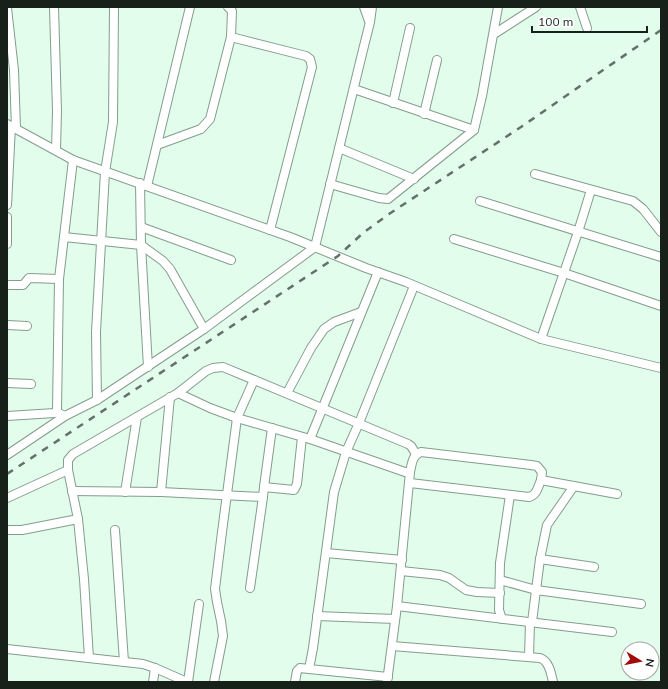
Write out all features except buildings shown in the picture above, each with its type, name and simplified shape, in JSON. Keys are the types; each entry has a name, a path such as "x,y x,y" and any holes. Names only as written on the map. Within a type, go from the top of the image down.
{"street":[{"path":"54,7 56,150"},
{"path":"97,400 96,332 100,240 105,172 113,122 114,7"},
{"path":"148,367 141,245 143,185 157,145 190,7"},
{"path":"157,145 201,129 210,118 231,37 232,11 228,7"},
{"path":"364,7 370,22"},
{"path":"7,455 65,416 97,400 148,367 204,329 315,247 370,22 372,7"},
{"path":"330,184 379,198 388,199 474,130 479,111 498,7"},
{"path":"494,34 536,7"},
{"path":"580,7 587,28"},
{"path":"7,8 14,70 7,205"},
{"path":"393,103 410,28"},
{"path":"231,37 306,56 310,59 312,67 270,230"},
{"path":"424,114 437,60"},
{"path":"354,89 474,130"},
{"path":"11,127 73,160 315,247 414,286 541,339 661,367"},
{"path":"339,148 414,179"},
{"path":"56,412 58,407 59,278 73,160"},
{"path":"535,174 633,201 644,209 661,232"},
{"path":"541,339 591,190"},
{"path":"480,201 661,257"},
{"path":"7,217 7,244"},
{"path":"141,227 231,260"},
{"path":"64,237 141,245 170,269 204,329"},
{"path":"454,239 564,273 661,306"},
{"path":"264,487 294,490 296,488 306,438 322,408 378,272"},
{"path":"7,284 23,285 29,278 59,278"},
{"path":"309,669 334,492 346,452 414,286"},
{"path":"287,393 311,348 324,329 334,322 361,312"},
{"path":"7,325 27,326"},
{"path":"90,658 78,519 68,470 68,460 73,454 170,397 206,371 213,368 223,367 408,444 416,454"},
{"path":"214,682 223,636 215,589 237,418 254,380"},
{"path":"7,383 31,384"},
{"path":"178,392 210,408 237,418 306,438 405,472 410,472"},
{"path":"161,492 170,397"},
{"path":"7,416 56,412 65,416"},
{"path":"124,492 137,416"},
{"path":"250,588 272,428"},
{"path":"410,483 510,495 532,496 536,492 541,480 542,472 536,466 421,452 416,454"},
{"path":"295,682 297,671 300,668 356,678 388,680 401,571 410,472 416,454"},
{"path":"7,498 68,470"},
{"path":"541,480 617,494"},
{"path":"529,657 531,622 540,559 547,525 574,486"},
{"path":"72,491 161,492 263,497"},
{"path":"502,619 499,610 500,563 510,495"},
{"path":"7,530 22,530 78,519"},
{"path":"115,530 124,662"},
{"path":"326,553 402,560"},
{"path":"540,559 594,567"},
{"path":"401,571 449,578 466,590 500,593"},
{"path":"500,580 536,590 641,604"},
{"path":"7,649 143,664 187,682 199,604"},
{"path":"397,606 612,632"},
{"path":"317,616 395,619"},
{"path":"392,646 529,657 544,660 553,682"},
{"path":"153,682 155,668"}],"railway":[{"path":"7,474 338,256 363,233 389,214 521,127 661,30"}]}
